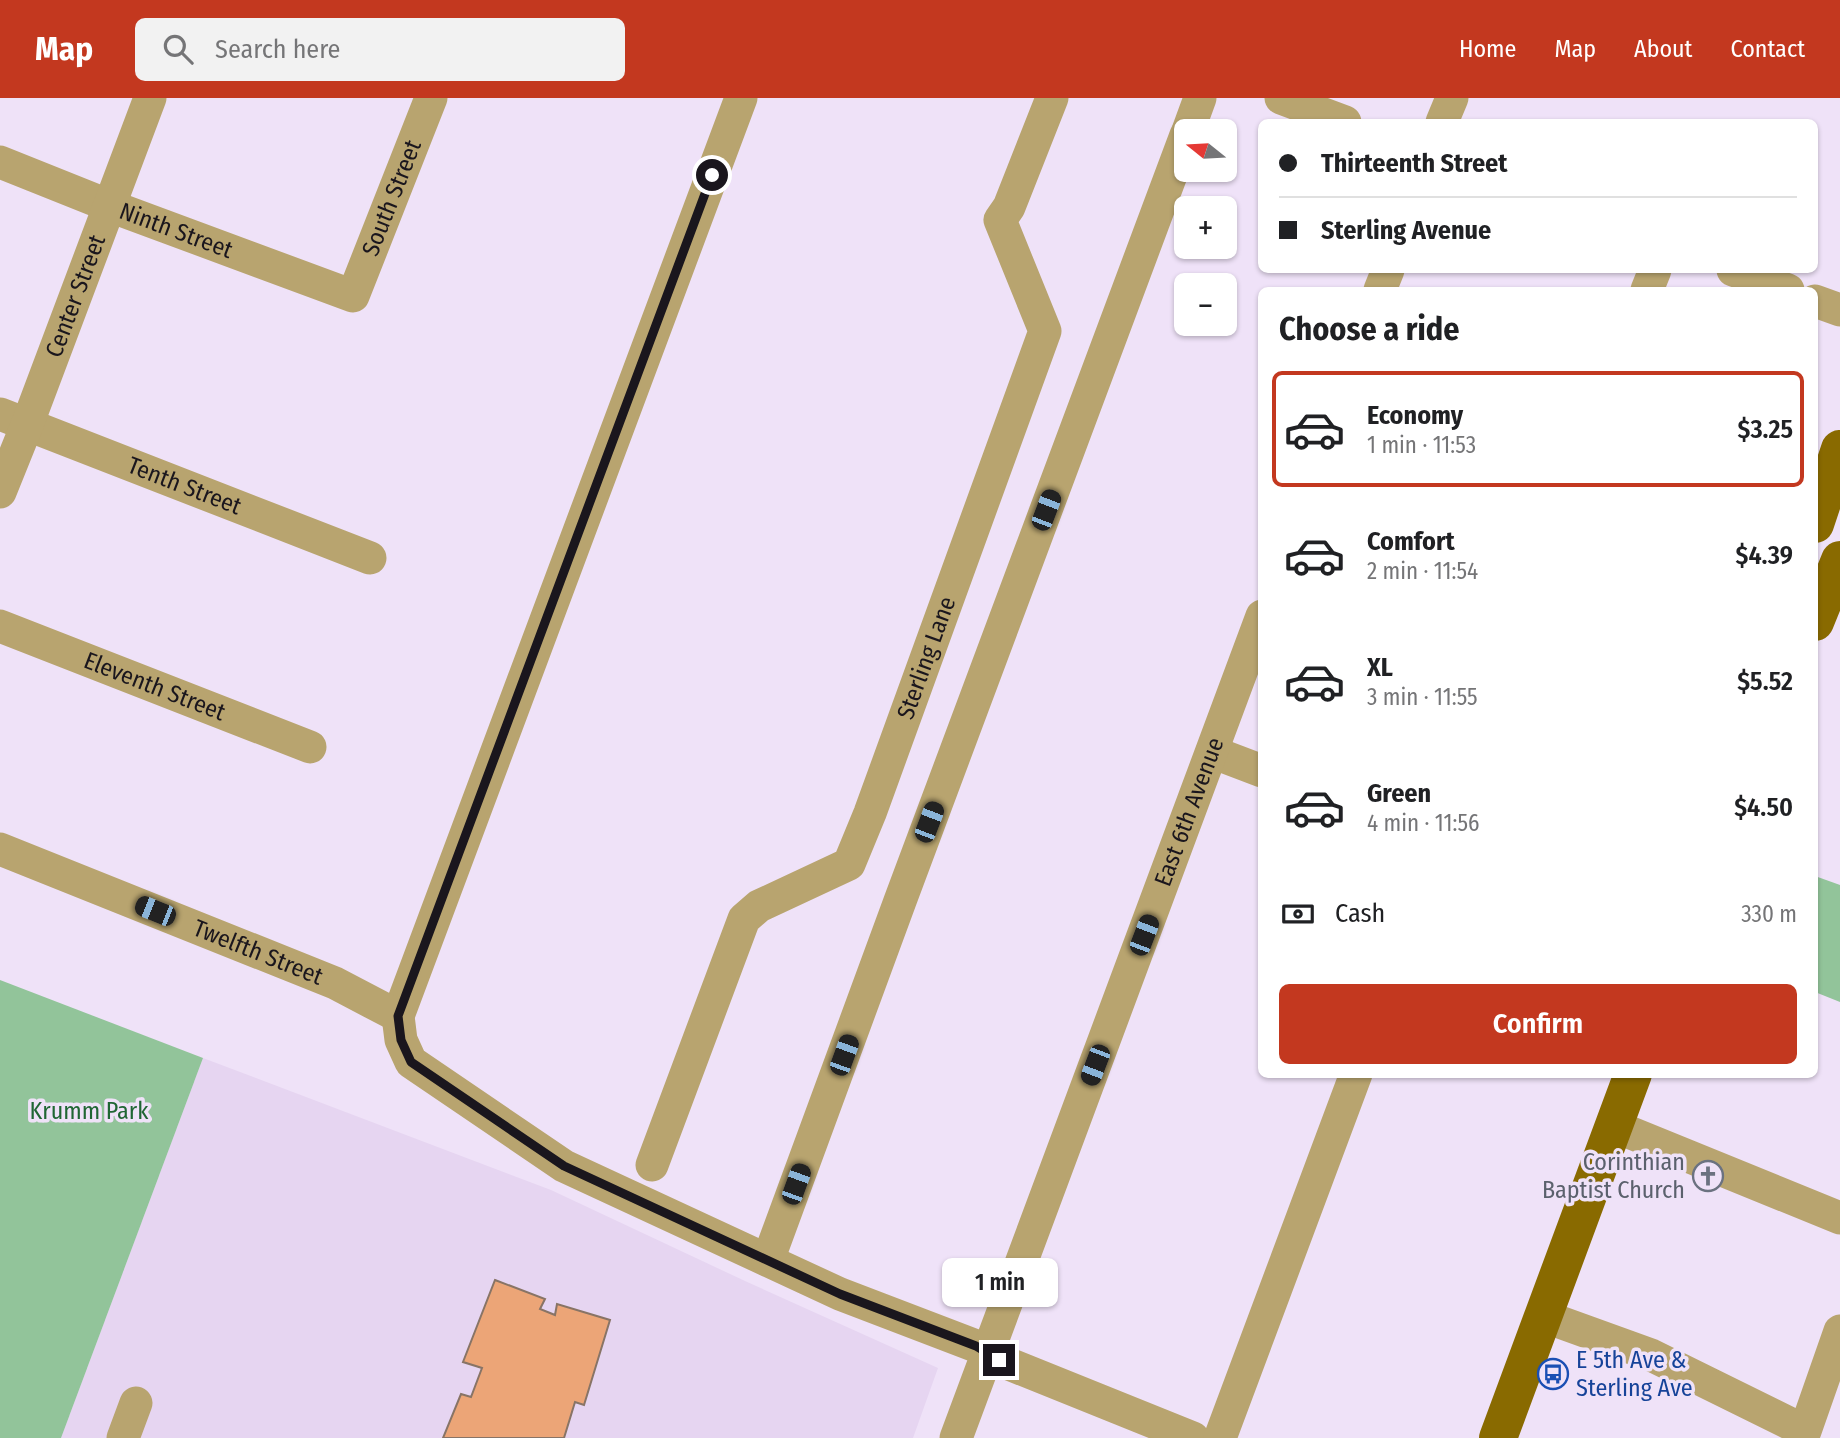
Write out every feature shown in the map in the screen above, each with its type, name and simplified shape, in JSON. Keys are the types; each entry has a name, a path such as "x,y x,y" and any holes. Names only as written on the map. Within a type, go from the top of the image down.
{"main road":[{"path":"1818,515 1840,449"},
{"path":"1823,605 1840,560"},
{"path":"1498,1438 1632,1078"}],"street":[{"name":"Center Street","path":"0,492 14,419 110,206 150,98"},
{"path":"741,98 398,1016 401,1040 411,1062 564,1166 840,1294 976,1346 999,1360 1193,1438"},
{"name":"Sterling Lane","path":"652,1165 744,919 758,906 849,864 870,813 1045,331 1000,220 1009,207 1052,98"},
{"path":"1192,119 1200,98"},
{"path":"1281,98 1337,119"},
{"path":"1443,119 1452,98"},
{"name":"South Street","path":"353,296 423,100"},
{"name":"Ninth Street","path":"0,162 353,296"},
{"path":"768,1261 1174,168"},
{"path":"1741,273 1780,287"},
{"path":"1818,302 1840,310"},
{"name":"Tenth Street","path":"14,419 370,558"},
{"name":"Eleventh Street","path":"0,626 310,747"},
{"name":"East 6th Avenue","path":"956,1438 1258,627"},
{"path":"1212,752 1258,769"},
{"name":"Twelfth Street","path":"0,849 335,984 398,1016"},
{"path":"1220,1438 1355,1078"},
{"path":"1614,1126 1840,1218"},
{"path":"1543,1316 1651,1355 1812,1435 1840,1331"},
{"path":"123,1438 136,1403"}],"shaded area":[{"path":"203,1058 551,1190 938,1368 913,1438 61,1438"}],"green space":[{"path":"1818,877 1840,885 1840,1002 1818,993"},
{"name":"Krumm Park","path":"0,980 203,1058 61,1438 0,1438"}],"building":[{"path":"495,1280 545,1299 540,1309 555,1315 557,1304 610,1320 584,1405 575,1402 564,1438 443,1438 461,1394 471,1397 482,1368 463,1362"}],"place":[{"name":"Corinthian Baptist Church","path":"1708,1176"},
{"name":"E 5th Ave & Sterling Ave","path":"1553,1374"}],"route":[{"path":"712,175 398,1016 401,1040 411,1062 564,1166 840,1294 976,1346 999,1360"}]}
